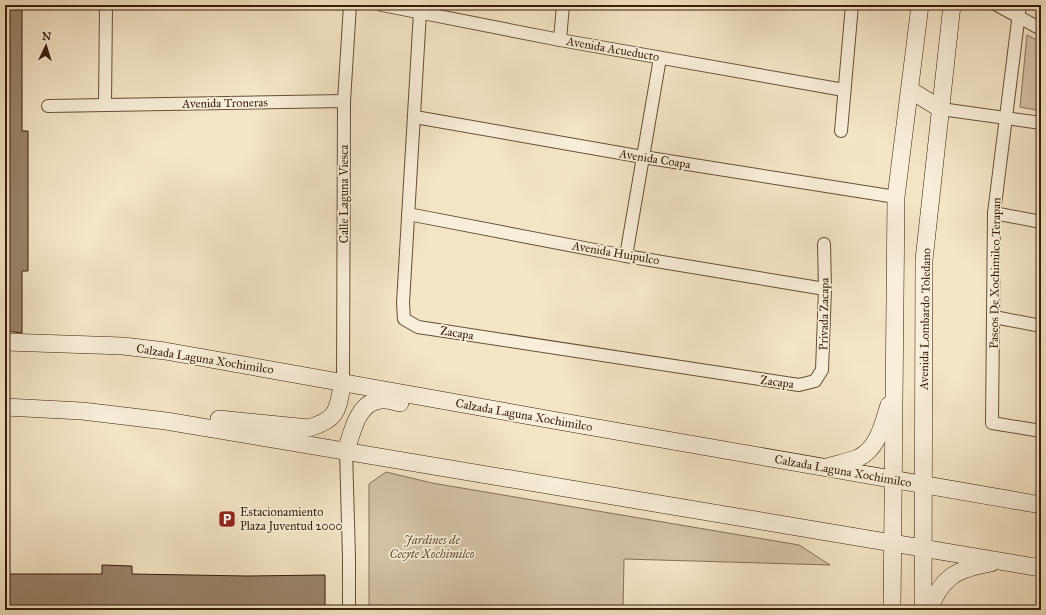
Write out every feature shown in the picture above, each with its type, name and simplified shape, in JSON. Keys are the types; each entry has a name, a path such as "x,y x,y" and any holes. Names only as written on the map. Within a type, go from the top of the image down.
{"main road":[{"path":"892,610 896,198 920,5"},
{"name":"Avenida Lombardo Toledano","path":"923,610 924,260 952,5"},
{"path":"910,90 941,109"},
{"name":"Calzada Laguna Xochimilco","path":"5,342 148,348 1041,505"},
{"path":"125,415 156,413 309,428 323,424 331,418 337,410 343,382"},
{"path":"824,468 859,458 872,447 880,434 894,388"},
{"path":"346,451 358,416 365,406 382,400 535,425 571,427 575,424"},
{"path":"5,407 125,415 924,547 1041,568"},
{"path":"929,610 943,583 957,572 971,567 1003,561"}],"street":[{"path":"105,104 106,5"},
{"name":"Calle Laguna Viesca","path":"343,382 344,101 350,5"},
{"name":"Avenida Acueducto","path":"382,5 560,40 844,90"},
{"path":"560,40 563,5"},
{"path":"841,131 852,5"},
{"path":"997,5 1020,11 1041,29"},
{"name":"Paseos De Xochimilco Terapan","path":"1020,11 994,213 992,423 1041,431"},
{"name":"Zacapa","path":"420,12 403,303 404,319 418,327 799,385 814,381"},
{"path":"626,256 660,58"},
{"name":"Avenida Troneras","path":"48,106 344,101"},
{"path":"941,109 1041,123"},
{"name":"Avenida Coapa","path":"415,117 643,157 896,198"},
{"path":"994,213 1041,222"},
{"name":"Avenida Huipulco","path":"408,214 626,256 825,289"},
{"name":"Privada Zacapa","path":"814,381 822,370 825,289 824,244"},
{"path":"994,317 1041,326"},
{"path":"346,451 349,610"}],"green space":[{"path":"1027,35 1041,42 1041,111 1020,107"},
{"name":"Jardines de Cecyte Xochimilco","path":"386,472 432,483 799,545 830,565 624,559 623,610 369,610 369,484"}],"building":[{"path":"5,5 22,5 22,131 28,131 28,271 22,271 22,333 5,331"},
{"path":"102,565 132,566 132,574 247,576 325,575 325,610 5,610 5,574 102,574"}],"place":[{"name":"Estacionamiento Plaza Juventud 2000","path":"227,519"}]}
